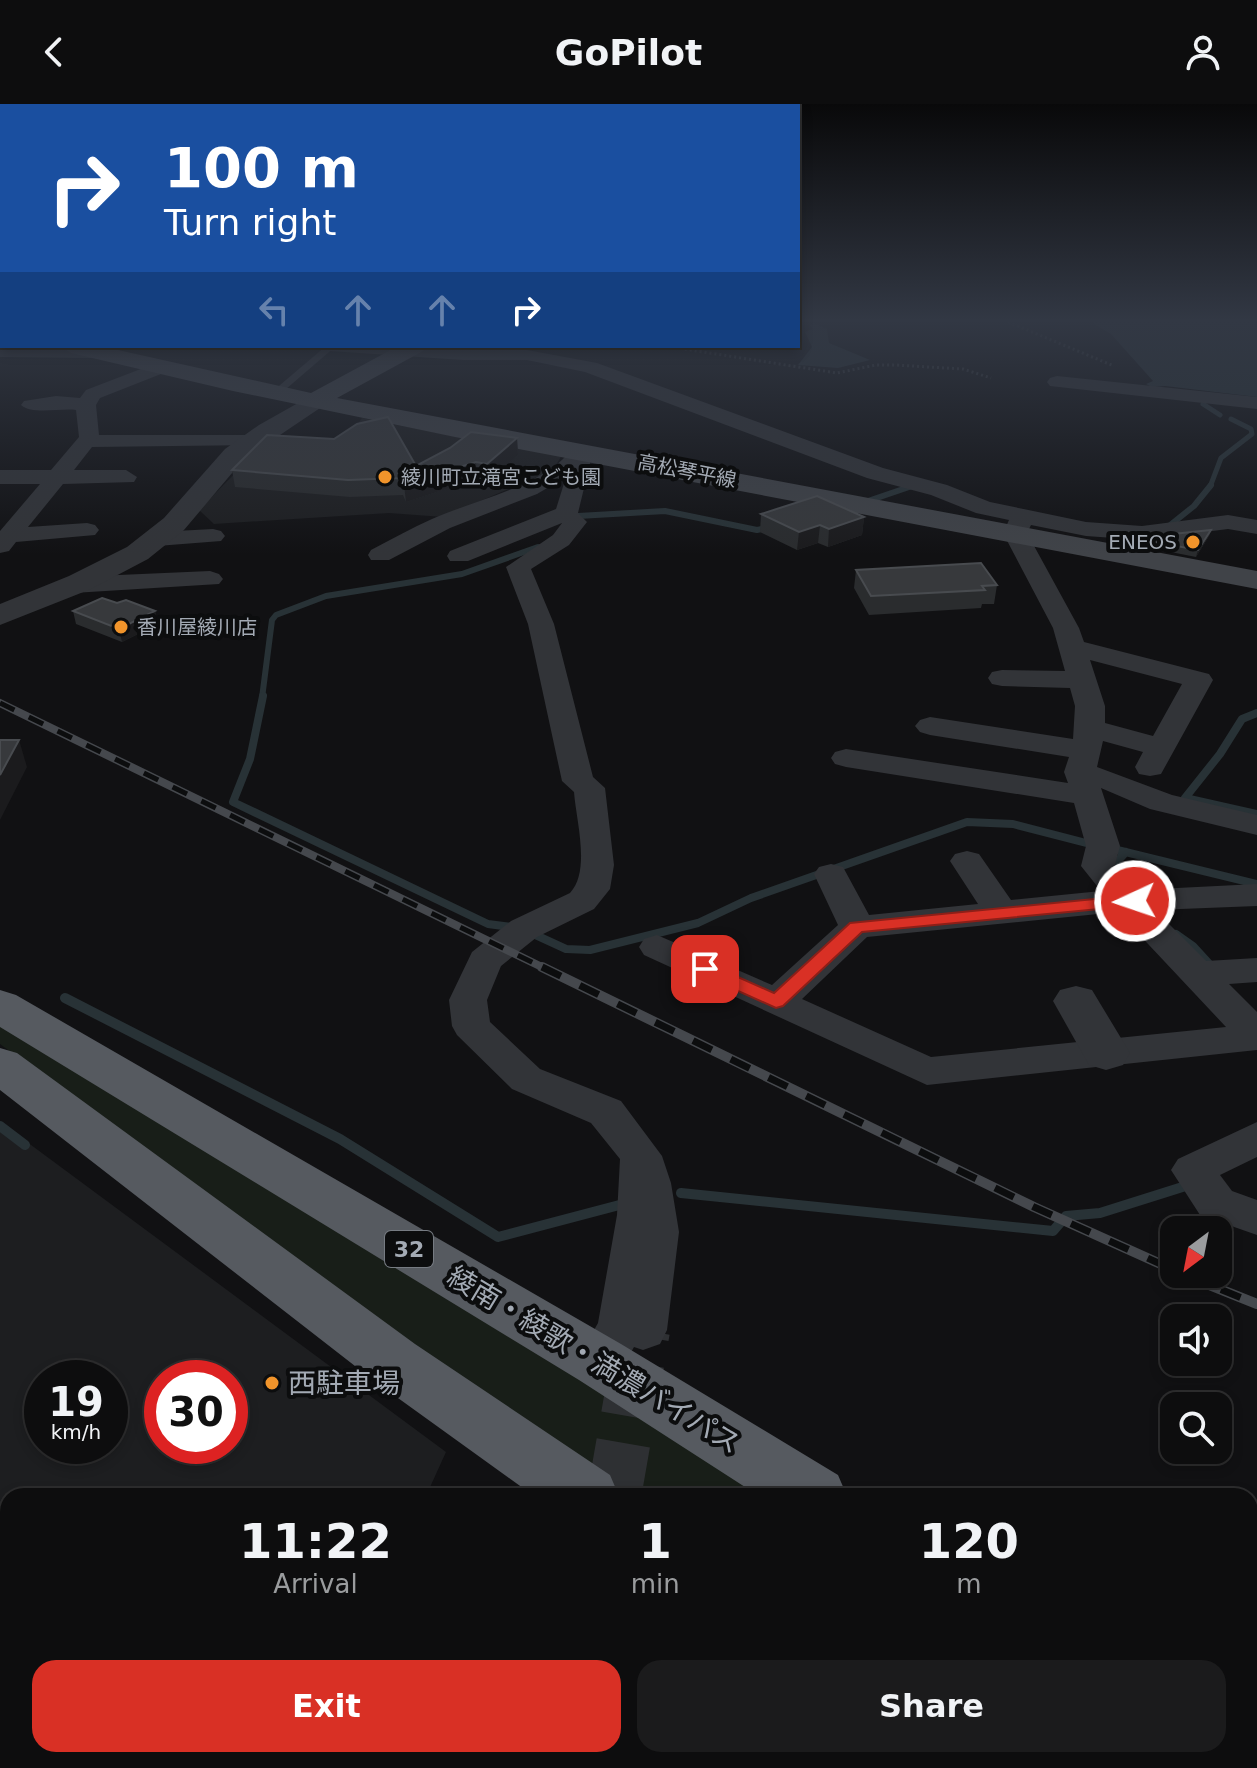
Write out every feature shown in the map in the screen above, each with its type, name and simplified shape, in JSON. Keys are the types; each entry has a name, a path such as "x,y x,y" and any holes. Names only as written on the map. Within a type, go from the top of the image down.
{"highway":[{"name":"綾南・綾歌・満濃バイパス","path":"0,1006 600,1362 802,1488"},
{"path":"0,1065 394,1362 575,1488"}],"main road":[{"name":"高松琴平線","path":"308,400 580,456 1019,525 1257,580"}],"street":[{"path":"6,533 89,438 86,405 89,400"},
{"path":"678,400 875,473 939,490 1019,525 1113,532 1165,532 1228,522 1257,527"},
{"path":"1225,400 1257,403"},
{"path":"0,615 73,585 157,539 174,524 225,464 314,401"},
{"path":"31,405 56,402 86,405"},
{"path":"1203,418 1230,418 1249,424"},
{"path":"87,441 254,441"},
{"path":"566,515 579,471 580,456"},
{"path":"380,555 424,532 529,489 580,456"},
{"path":"0,477 126,477"},
{"path":"0,498 104,493"},
{"path":"424,532 466,553 554,516 566,515 575,522 567,535 518,567 541,624 578,781 589,788 597,865 593,889 582,901 523,930 485,960 468,1000 471,1026 526,1079 606,1112 641,1156 649,1183 656,1232 643,1330"},
{"path":"657,947 927,1071 1257,1036 1222,972 1135,901 1098,866 1103,847 1086,762 1090,706 1066,628 1019,525"},
{"path":"6,533 87,530"},
{"path":"157,539 213,536"},
{"path":"73,585 210,579"},
{"path":"846,758 1086,762 1155,757 1199,680 1070,647"},
{"path":"1002,678 1081,680"},
{"path":"930,726 1086,762 1177,806 1257,825"},
{"path":"967,861 1001,912"},
{"path":"831,874 857,927"},
{"path":"776,1002 857,927 1135,901 1257,895"},
{"path":"1076,1001 1106,1053"},
{"path":"1257,1138 1193,1170 1216,1203 1257,1218"},
{"path":"600,1362 621,1327 639,1215 641,1156"}],"shaded area":[{"name":"綾川町立滝宮こども園","path":"362,418 562,455 553,470 443,517 389,513 214,524 199,510 244,464 345,442"},
{"path":"0,1021 766,1488 620,1488 263,1240 0,1044"},
{"name":"西駐車場","path":"0,1122 446,1452 430,1488 0,1488"}],"building":[{"path":"388,417 416,466 450,448 471,432 517,438 487,464 476,462 404,484 401,478 348,480 232,470 267,435 334,439 357,424"},
{"path":"817,496 864,517 829,529 820,525 799,532 761,514"},
{"path":"1211,530 1198,550 1127,537 1144,537"},
{"path":"981,563 997,585 982,586 985,590 871,596 856,570"},
{"path":"102,598 117,603 126,600 155,611 119,629 73,611"},
{"path":"0,740 19,740 0,775"}],"waterway":[{"path":"1203,404 1220,415"},
{"path":"1211,486 1221,458 1252,434 1251,429 1231,419"},
{"path":"868,501 912,486"},
{"path":"1169,526 1194,506 1211,486"},
{"path":"578,516 665,511 757,530 771,527"},
{"path":"262,698 272,620 276,615 326,596 462,574 538,547"},
{"path":"263,696 250,759 233,802 488,924 511,927"},
{"path":"1257,713 1242,719 1220,754 1185,798 1257,814"},
{"path":"529,932 566,949 590,950 698,923 751,898 967,822 1013,824 1094,845"},
{"path":"1109,848 1126,852"},
{"path":"1120,875 1114,865 1126,852"},
{"path":"1126,852 1257,884"},
{"path":"1176,934 1193,946 1214,969"},
{"path":"65,998 340,1139 498,1237 627,1203"},
{"path":"0,1126 25,1145"},
{"path":"681,1193 1053,1231 1066,1216 1100,1213 1192,1184"}],"tunnel":[{"path":"615,1488 643,1330"}],"railway":[{"path":"0,703 546,969"},
{"path":"542,967 1034,1207 1160,1264"},
{"path":"1217,1288 1257,1304"}],"place":[{"name":"綾川町立滝宮こども園","path":"385,477"},
{"name":"ENEOS","path":"1193,542"},
{"name":"香川屋綾川店","path":"121,627"},
{"name":"西駐車場","path":"272,1383"}],"route":[{"path":"705,969 776,1002 857,927 1135,901"}]}
